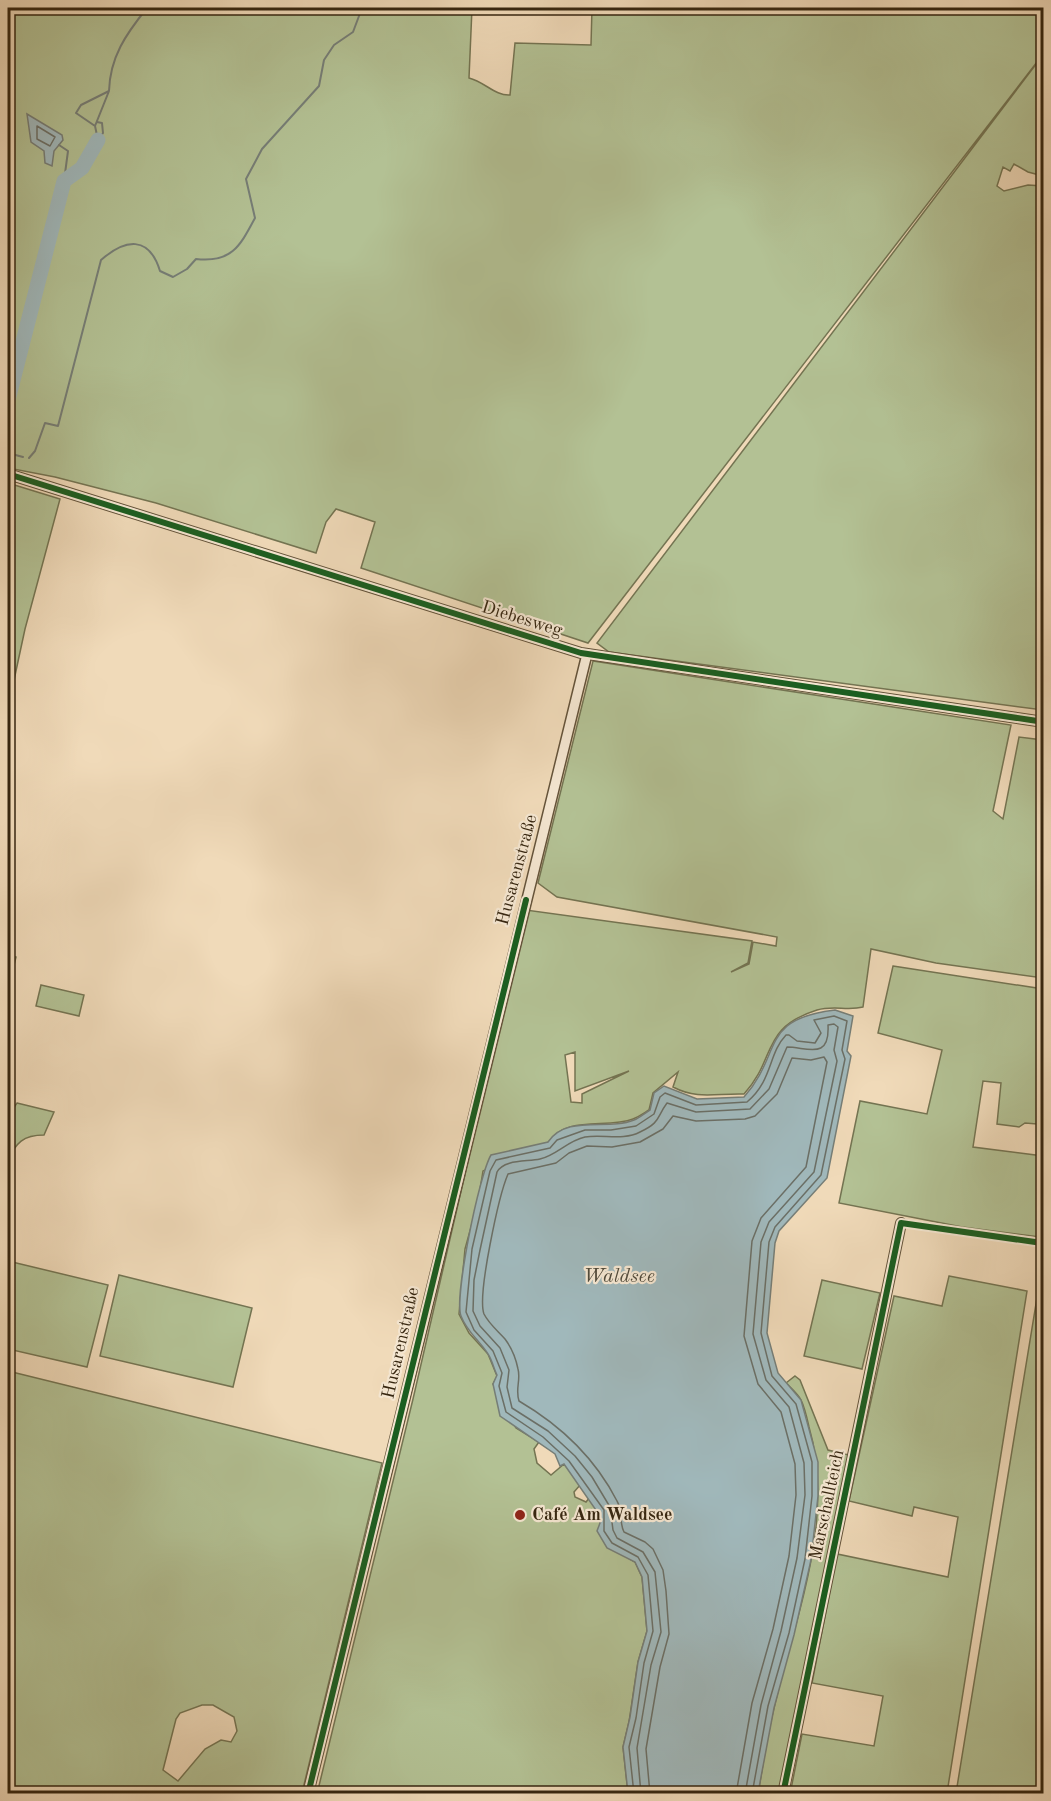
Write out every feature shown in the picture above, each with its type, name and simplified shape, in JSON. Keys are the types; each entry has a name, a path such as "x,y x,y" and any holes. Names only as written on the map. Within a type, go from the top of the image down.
{"street":[{"name":"Diebesweg","path":"8,474 587,654 1044,722"},
{"name":"Husarenstraße","path":"308,1794 587,654"},
{"name":"Marschallteich","path":"783,1794 901,1223"}],"green space":[{"path":"8,8 472,8 469,78 505,95 510,95 515,43 591,45 592,8 1043,8 1044,53 588,643 361,568 375,522 336,509 326,522 316,553 156,503 55,477 8,468"},
{"path":"1043,55 1043,176 1028,172 1014,164 1010,171 1003,167 997,186 1004,191 1028,185 1043,186 1043,710 609,652 597,643"},
{"path":"8,483 60,499 25,629 8,708"},
{"path":"593,661 1011,725 993,811 1003,819 1019,737 1043,740 1043,978 936,963 871,949 863,1007 817,1010 799,1017 786,1026 771,1045 754,1081 744,1094 699,1095 682,1091 673,1087 678,1072 653,1093 649,1110 637,1117 623,1122 576,1125 566,1128 549,1142 483,1171 478,1202 465,1249 459,1314 469,1333 488,1354 497,1376 493,1384 516,1428 539,1442 534,1449 537,1463 551,1475 564,1464 581,1484 574,1492 575,1497 586,1502 590,1497 600,1523 628,1558 635,1562 642,1577 647,1631 638,1662 623,1747 628,1793 317,1794 413,1399 526,910 752,941 748,963 731,972 749,964 753,942 776,946 777,937 557,897 538,883","holes":["575,1052 575,1091 629,1071 582,1094 582,1103 571,1102 565,1055"]},
{"path":"8,955 16,957 8,989"},
{"path":"893,966 1043,989 1044,1089 1037,1124 1025,1123 1019,1127 997,1124 1001,1083 983,1081 973,1147 1043,1156 1044,1225 1040,1237 962,1227 839,1203 860,1101 927,1114 942,1050 878,1033"},
{"path":"41,985 84,995 79,1016 36,1006"},
{"path":"17,1103 54,1112 44,1135 25,1138 14,1149 8,1160 8,1116"},
{"path":"8,1261 108,1285 87,1367 8,1349"},
{"path":"1043,1261 1043,1793 956,1793"},
{"path":"119,1275 252,1308 233,1387 100,1356"},
{"path":"949,1276 1027,1291 947,1793 790,1794 802,1734 874,1746 883,1696 812,1683 837,1554 948,1577 958,1517 914,1507 912,1516 849,1501 894,1296 942,1306"},
{"path":"822,1280 880,1293 862,1369 804,1356"},
{"path":"8,1371 382,1463 302,1793 8,1793","holes":["202,1705 213,1705 234,1717 237,1731 231,1742 221,1740 205,1749 178,1781 163,1770 176,1719 180,1713"]},
{"path":"795,1376 800,1380 828,1450 849,1455 781,1793 758,1794 772,1719 810,1568 815,1533 818,1497 816,1462 804,1406 786,1383"}],"water":[{"path":"27,114 62,135 63,140 54,151 52,166 45,163 44,151 31,142"},
{"name":"Waldsee","path":"835,1010 853,1016 847,1051 851,1056 827,1178 779,1231 775,1243 767,1333 778,1373 801,1400 818,1462 818,1496 811,1560 774,1708 758,1793 628,1793 623,1747 638,1662 647,1631 642,1577 635,1562 607,1548 597,1531 600,1523 598,1513 564,1464 560,1466 555,1454 500,1416 493,1384 497,1375 488,1354 464,1322 460,1305 464,1262 480,1186 491,1155 548,1142 556,1133 566,1128 634,1120 650,1110 654,1093 664,1086 697,1099 744,1097 756,1081 783,1030 794,1021"}],"waterway":[{"path":"98,140 95,126 76,113 81,105 109,91 112,67 121,46 147,8"},
{"path":"29,458 35,451 45,423 58,426 101,260 119,248 135,244 150,251 160,271 173,277 187,269 196,259 218,258 233,250 245,237 255,218 246,179 262,149 319,86 324,60 334,45 353,32 362,8"},
{"path":"95,126 109,91"},
{"path":"97,122 102,123 103,133 98,140"},
{"path":"8,400 64,181 82,168 98,140"},
{"path":"59,145 68,151 64,181"},
{"path":"8,453 23,457"}],"cycle path":[{"path":"8,474 581,653 1044,722"},
{"path":"308,1794 526,900"},
{"path":"783,1794 901,1223 1042,1243 1044,1237"}],"place":[{"name":"Café Am Waldsee","path":"520,1515"}]}
